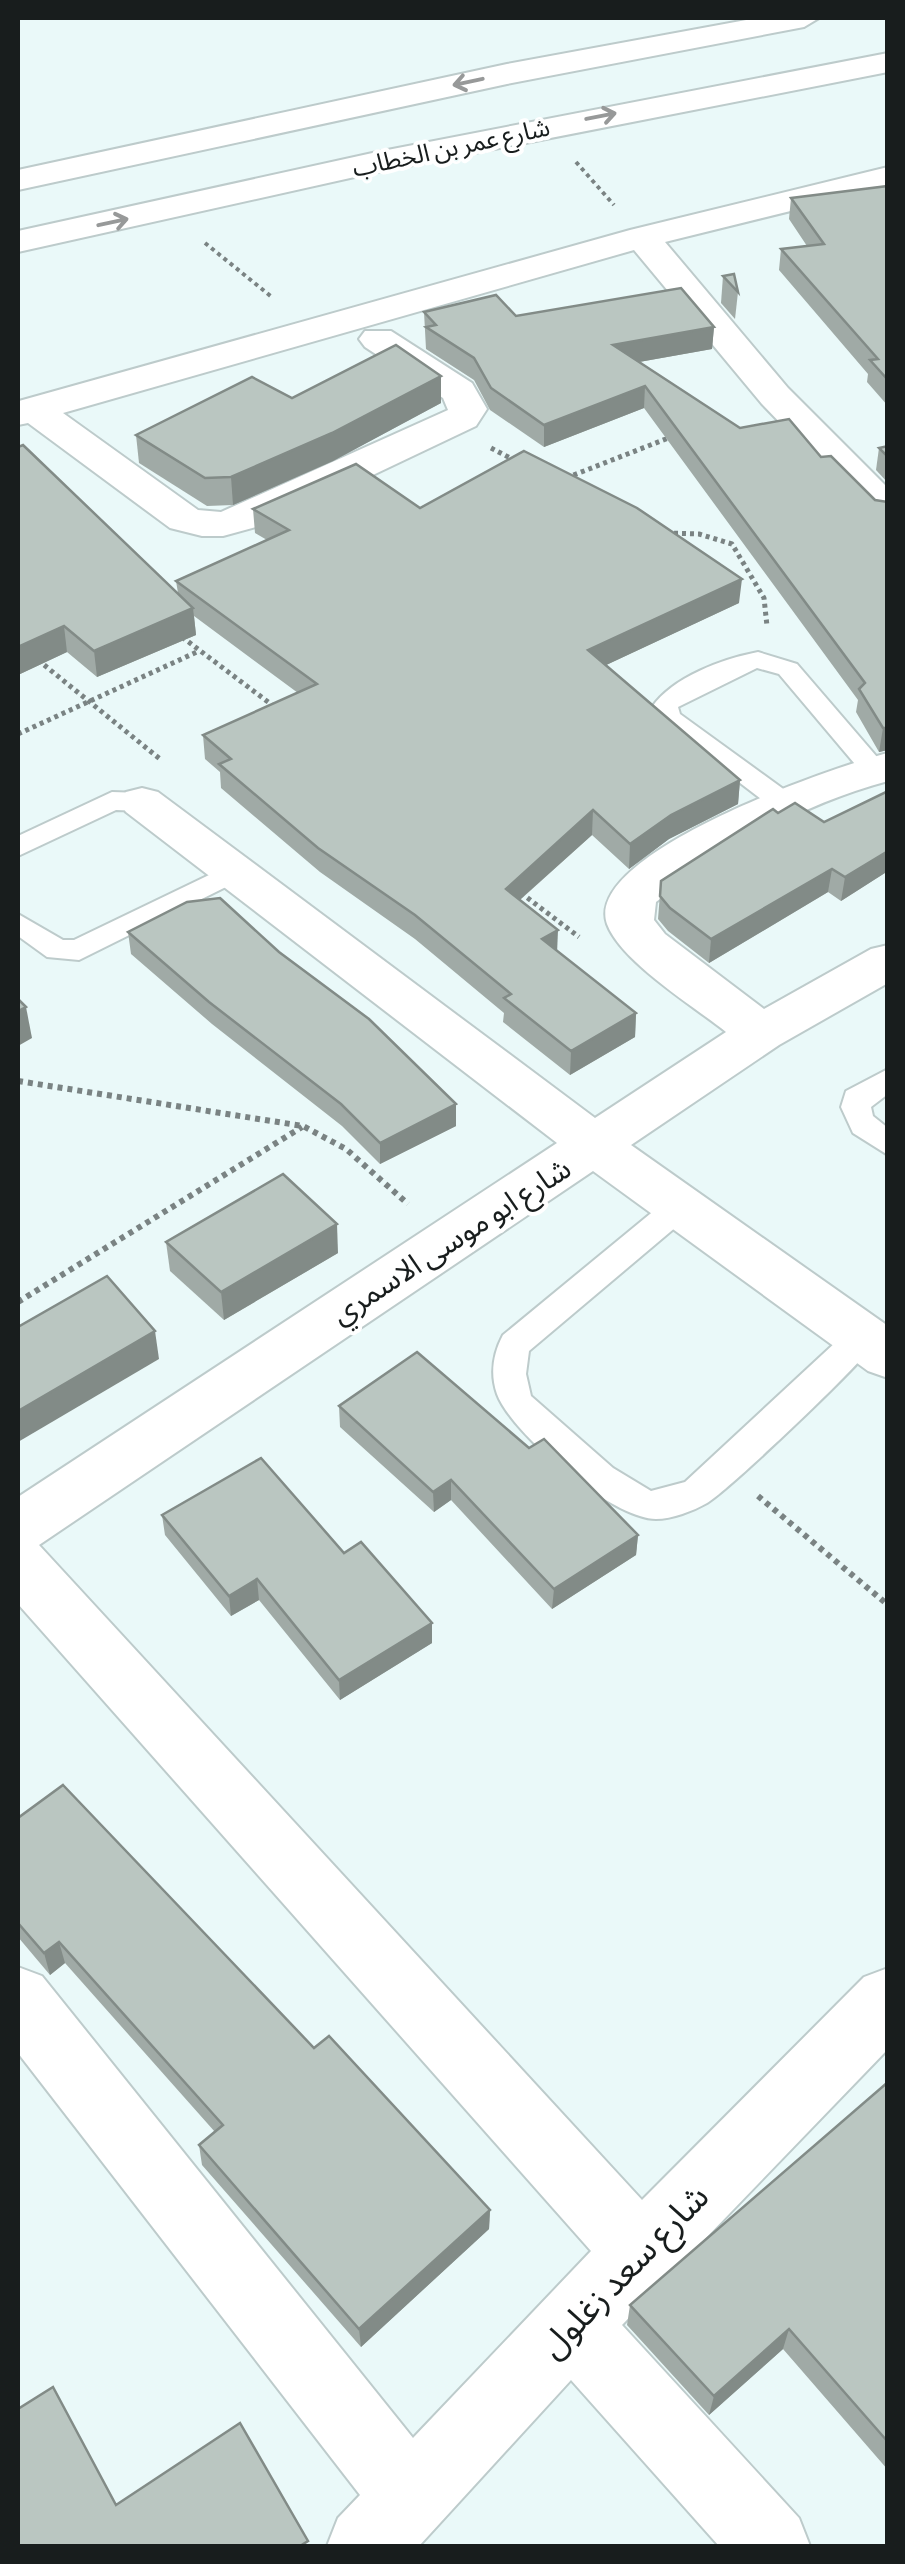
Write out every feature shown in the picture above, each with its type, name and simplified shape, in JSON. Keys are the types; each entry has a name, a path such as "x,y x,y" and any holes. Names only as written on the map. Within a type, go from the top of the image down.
{"street":[{"name":"شارع عمر بن الخطاب","path":"18,180 507,74 804,18"},
{"name":"شارع عمر بن الخطاب","path":"18,242 546,126 888,62"},
{"path":"25,411 642,237 888,177"},
{"path":"642,237 775,396 888,512"},
{"path":"25,411 184,519 223,524 260,513 450,427 468,410 459,392 333,327"},
{"path":"761,1032 648,945 630,922 633,896 716,836 783,802 881,769"},
{"path":"142,802 594,1146 875,1347"},
{"name":"شارع ابو موسى الاسمري","path":"18,1528 761,1032 882,972"},
{"path":"18,1563 641,2253"},
{"path":"18,2000 390,2523"},
{"name":"شارع سعد زغلول","path":"390,2523 571,2324 888,2000"},
{"path":"571,2324 771,2546"}],"lane":[{"path":"783,802 668,718 666,706 672,696 742,663 758,660 788,669 881,769"},
{"path":"18,848 112,800 142,802"},
{"path":"18,922 58,950 79,950 234,872"},
{"path":"888,1079 858,1099 854,1111 860,1123 888,1144"},
{"path":"678,1208 515,1344 508,1364 509,1384 518,1404 628,1498 651,1505 676,1502 697,1492 723,1466 875,1347"}],"path":[{"path":"546,126 642,237"},
{"path":"165,211 333,327"},
{"path":"450,427 521,464"},
{"path":"570,489 556,482 684,432"},
{"path":"661,532 699,534 732,544 764,598 768,634 758,660"},
{"path":"170,628 286,715"},
{"path":"32,655 50,647"},
{"path":"18,734 200,650"},
{"path":"516,890 593,948"},
{"path":"18,1081 252,1114 303,1126 346,1149 450,1242"},
{"path":"18,1302 303,1126"},
{"path":"723,1466 888,1606"}],"building":[{"path":"888,186 888,380 870,360 878,359 781,249 824,244 791,198"},
{"path":"734,274 738,292 723,276"},
{"path":"681,288 714,327 613,345 740,428 789,419 821,457 831,456 875,500 888,502 888,728 883,728 859,689 865,683 645,386 544,425 491,388 474,358 426,327 436,325 424,312 496,295 516,316"},
{"path":"396,345 441,376 332,433 231,477 205,478 136,435 252,377 292,398"},
{"path":"23,445 193,608 94,651 64,626 18,647 18,447"},
{"path":"524,451 637,508 742,579 588,650 740,780 671,815 630,844 593,810 506,889 558,930 542,939 636,1013 571,1051 504,998 511,994 415,915 318,848 219,764 231,759 203,735 317,684 176,581 289,530 253,509 356,464 420,508"},
{"path":"888,791 888,851 845,877 832,869 711,939 660,896 661,881 773,809 778,813 795,803 824,822"},
{"path":"220,898 279,952 369,1019 456,1104 380,1143 341,1104 209,1002 128,932 187,902"},
{"path":"283,1174 337,1224 221,1292 166,1242"},
{"path":"107,1276 155,1331 18,1411 18,1327"},
{"path":"417,1352 529,1448 544,1439 638,1535 554,1589 451,1480 433,1492 339,1406"},
{"path":"261,1458 344,1553 361,1542 432,1623 339,1680 257,1579 229,1596 162,1515"},
{"path":"63,1785 314,2048 329,2036 490,2210 359,2329 199,2145 223,2125 59,1942 44,1953 18,1923 18,1818"},
{"path":"888,2082 888,2442 789,2329 714,2396 630,2305"},
{"path":"53,2387 116,2505 240,2423 308,2541 300,2546 18,2546 18,2409"}]}
